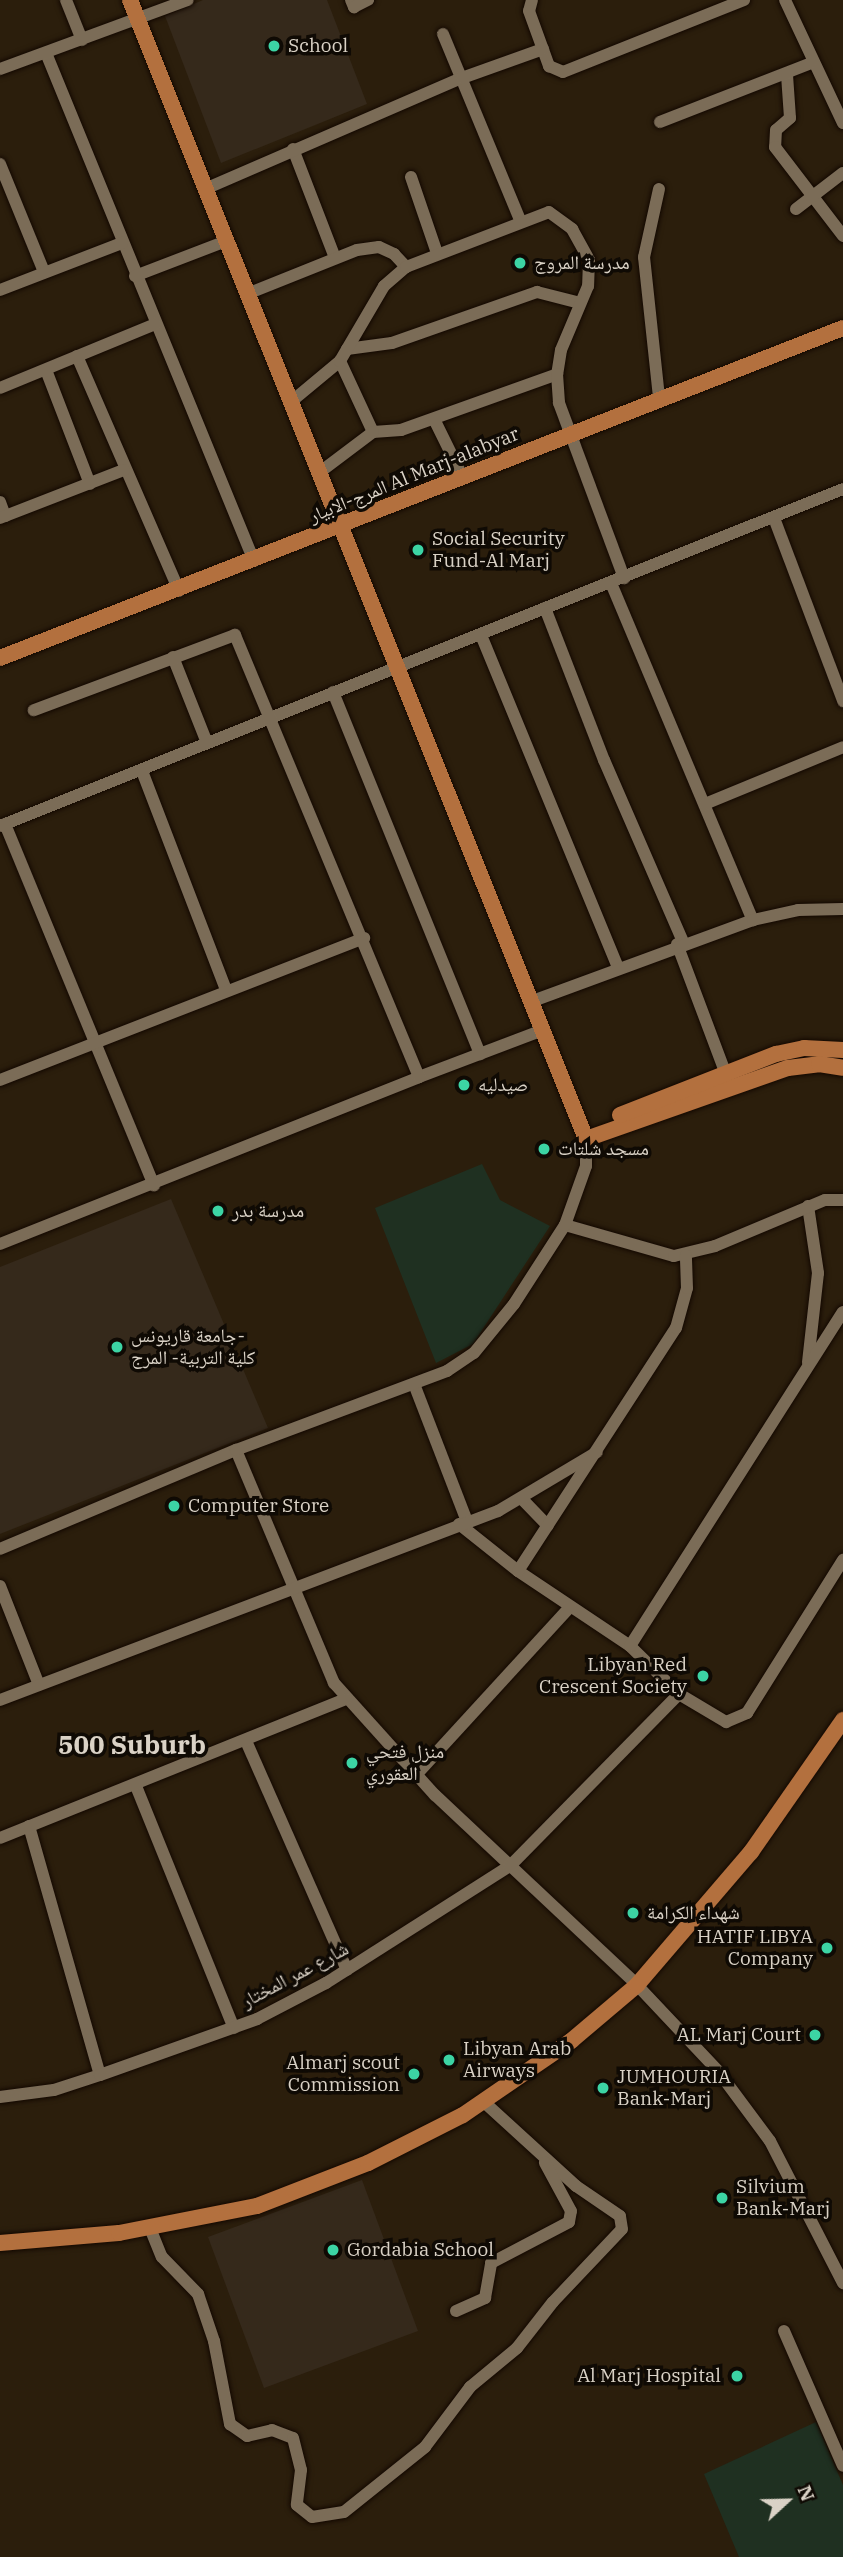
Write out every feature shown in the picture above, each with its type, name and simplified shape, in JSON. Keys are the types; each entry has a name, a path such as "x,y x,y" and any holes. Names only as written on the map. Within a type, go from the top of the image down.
{"main road":[{"path":"130,0 583,1135"},
{"name":"المرج-الابيار Al Marj-alabyar","path":"0,657 179,591 659,398 843,328"},
{"path":"583,1135 725,1072 804,1048 843,1050"},
{"path":"583,1135 788,1068 819,1064 843,1068"},
{"path":"0,2243 58,2241 150,2228 246,2208 311,2187 421,2138 484,2102 571,2041 637,1984 751,1852 843,1720"}],"street":[{"path":"66,0 82,40"},
{"path":"0,69 82,40 136,16 188,0"},
{"path":"351,0 354,7 368,0"},
{"path":"532,0 529,11 549,66 563,72 744,0"},
{"path":"785,0 811,63 843,123"},
{"path":"443,34 520,220"},
{"path":"205,189 461,78 543,49"},
{"path":"46,53 135,276 254,561"},
{"path":"660,122 788,75 811,63"},
{"path":"788,75 790,118 776,130 775,147 813,193 830,225 843,236"},
{"path":"293,149 335,258"},
{"path":"0,164 5,189 44,272"},
{"path":"796,209 813,193 843,173"},
{"path":"411,177 437,253"},
{"path":"659,189 651,211 644,257 659,398"},
{"path":"292,401 340,361 384,286 405,267 520,220 549,212 572,229 589,260 587,286 556,374 569,436 618,580 753,920"},
{"path":"135,276 226,241"},
{"path":"0,290 122,243"},
{"path":"247,294 335,258 379,247 394,254 405,267"},
{"path":"347,349 392,343 537,292 580,303"},
{"path":"0,388 155,324"},
{"path":"77,356 124,470 179,591"},
{"path":"340,361 373,432"},
{"path":"46,370 90,484"},
{"path":"320,472 373,432 401,430 556,374"},
{"path":"434,419 463,478"},
{"path":"0,502 3,517 124,470"},
{"path":"154,1186 3,825 843,489"},
{"path":"774,517 843,701"},
{"path":"545,608 680,943 725,1072"},
{"path":"34,710 235,635 364,938 419,1077"},
{"path":"481,635 618,967"},
{"path":"173,657 207,743"},
{"path":"333,692 480,1054"},
{"path":"705,804 843,747"},
{"path":"142,771 226,990"},
{"path":"530,1002 680,943 753,920 798,910 843,909"},
{"path":"0,1080 364,938"},
{"path":"0,1244 154,1186 419,1077 540,1031"},
{"path":"0,1549 236,1450 447,1371 481,1345 565,1224 586,1166 583,1135"},
{"path":"565,1224 649,1252 686,1255 808,1206 843,1200"},
{"path":"807,1369 818,1273 808,1206"},
{"path":"518,1572 676,1328 687,1288 686,1255"},
{"path":"630,1646 843,1312"},
{"path":"414,1384 463,1523 518,1572 630,1646 679,1694 721,1721 742,1717 843,1560"},
{"path":"236,1450 330,1673 346,1699 416,1775 637,1984 718,2071 770,2141 843,2283"},
{"path":"0,1700 522,1499 597,1452"},
{"path":"522,1499 548,1526"},
{"path":"0,1586 39,1685"},
{"path":"416,1775 570,1607"},
{"name":"شارع عمر المختار","path":"0,2096 54,2090 234,2028 293,2002 510,1866 679,1694"},
{"path":"0,1838 136,1786 346,1699"},
{"path":"246,1741 347,1970"},
{"path":"136,1786 234,2028"},
{"path":"29,1826 100,2075"},
{"path":"150,2228 162,2257 198,2294 215,2340 230,2424 247,2436 272,2430 293,2438 302,2470 297,2505 312,2517 344,2512 425,2447 470,2387 517,2348 553,2302 621,2234 620,2216 541,2156 484,2102"},
{"path":"456,2311 485,2298 491,2263 569,2222 571,2211 541,2156"},
{"path":"784,2331 843,2466"}],"shaded area":[{"path":"203,0 327,0 367,104 221,163 165,16"},
{"name":"جامعة قاريونس- كلية التربية- المرج","path":"171,1199 268,1428 0,1534 0,1267"},
{"path":"362,2180 418,2331 264,2388 208,2237"}],"green space":[{"path":"482,1164 500,1200 550,1226 473,1344 436,1363 375,1208"},
{"path":"816,2422 843,2485 843,2557 739,2557 704,2474"}],"place":[{"name":"School","path":"274,46"},
{"name":"مدرسة المروج","path":"520,263"},
{"name":"Social Security Fund-Al Marj","path":"418,550"},
{"name":"صيدليه","path":"464,1085"},
{"name":"مسجد شلتات","path":"544,1149"},
{"name":"مدرسة بدر","path":"218,1211"},
{"name":"جامعة قاريونس- كلية التربية- المرج","path":"117,1347"},
{"name":"Computer Store","path":"174,1506"},
{"name":"Libyan Red Crescent Society","path":"703,1676"},
{"name":"منزل فتحي العقوري","path":"352,1763"},
{"name":"شهداء الكرامة","path":"633,1913"},
{"name":"HATIF LIBYA Company","path":"827,1948"},
{"name":"AL Marj Court","path":"815,2035"},
{"name":"Libyan Arab Airways","path":"449,2060"},
{"name":"Almarj scout Commission","path":"414,2074"},
{"name":"JUMHOURIA Bank-Marj","path":"603,2088"},
{"name":"Silvium Bank-Marj","path":"722,2198"},
{"name":"Gordabia School","path":"333,2250"},
{"name":"Al Marj Hospital","path":"737,2376"}],"district":[{"name":"500 Suburb","path":"132,1745"}]}
